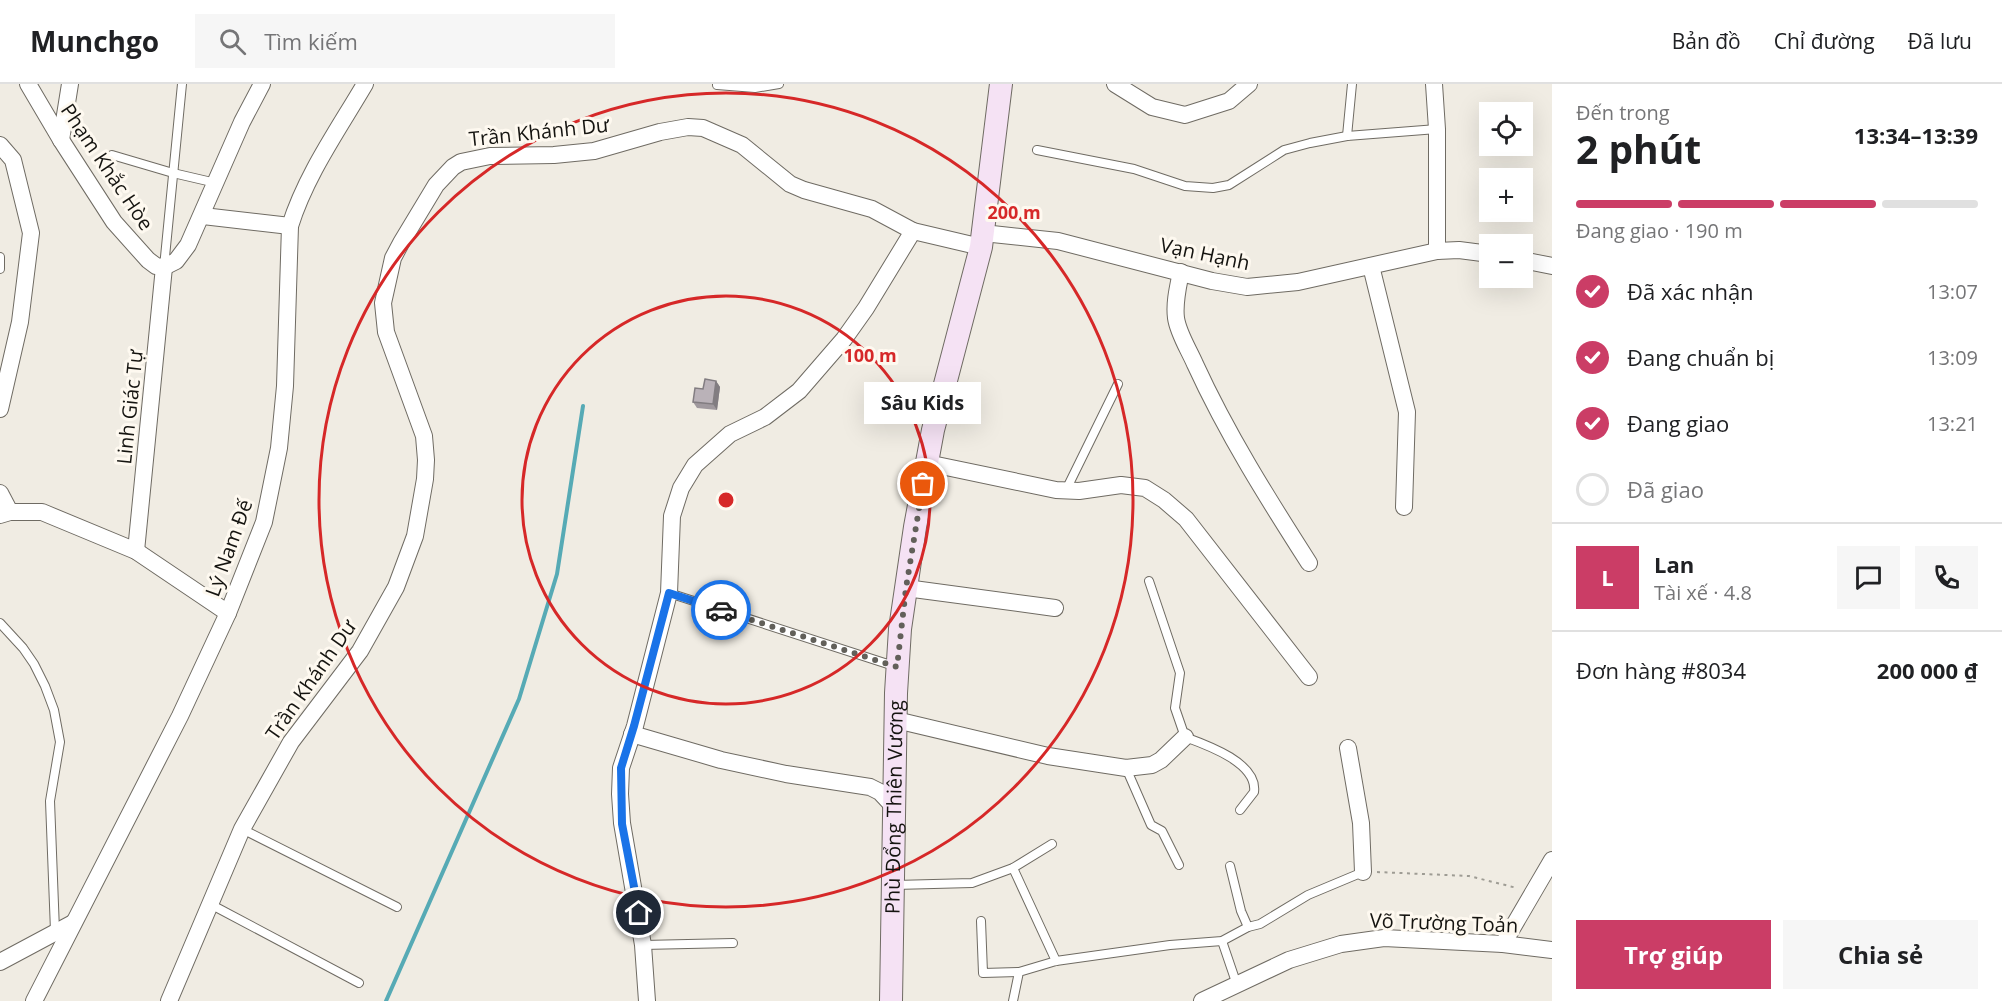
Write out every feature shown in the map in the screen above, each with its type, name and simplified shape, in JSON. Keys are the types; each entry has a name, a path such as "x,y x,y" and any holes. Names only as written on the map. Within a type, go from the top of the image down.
{"main road":[{"name":"Phù Đổng Thiên Vương","path":"891,1001 897,667 906,588 933,430 982,240 1001,84"}],"street":[{"name":"Phạm Khắc Hòe","path":"28,84 114,222 148,260 156,266 164,267"},
{"path":"61,140 70,84"},
{"path":"164,267 182,255 202,216 242,122 262,84"},
{"name":"Lý Nam Đế","path":"34,1001 132,811 228,613 264,522 279,448 285,387 290,226 303,191 365,84"},
{"path":"1116,84 1152,107 1185,115 1229,101 1249,84"},
{"path":"1434,84 1437,129 1437,250"},
{"name":"Trần Khánh Dư","path":"169,1001 242,829 291,742 360,651 396,587 415,536 425,479 424,436 386,332 383,303 393,258 436,184 453,167 461,162 490,156 554,155 594,151 660,132 688,127 703,128 742,145 790,184 804,190 872,209 913,231 982,240"},
{"path":"0,145 13,160 31,233 20,322 0,410"},
{"path":"202,216 290,226"},
{"path":"646,1001 643,945 622,824 621,768 669,593 672,516 681,488 695,465 730,434 765,417 799,391 844,339 866,308 913,231"},
{"name":"Vạn Hạnh","path":"982,240 1058,241 1212,281 1246,286 1298,282 1437,250 1479,253"},
{"path":"1533,262 1552,266"},
{"path":"1371,266 1407,412 1404,507"},
{"name":"Linh Giác Tự","path":"136,551 164,267"},
{"path":"1180,272 1175,308 1176,320 1183,338 1201,377 1261,488 1309,563"},
{"path":"927,463 1056,490 1079,491 1121,485 1146,488 1186,519 1309,677"},
{"path":"0,494 5,514 42,512 136,551 228,613"},
{"path":"906,588 1055,608"},
{"path":"896,720 1048,756 1126,768 1152,765 1161,760 1185,737"},
{"path":"632,734 721,760 786,774 870,787 880,792 894,807"},
{"path":"1348,748 1361,823 1363,872"},
{"path":"1503,944 1552,860"},
{"path":"0,962 73,922"},
{"name":"Võ Trường Toản","path":"1202,1001 1289,960 1341,944 1384,938 1503,944 1552,950"}],"lane":[{"path":"164,267 182,84"},
{"path":"717,85 755,88 779,84"},
{"path":"1347,136 1352,84"},
{"path":"1037,150 1134,169 1185,186 1213,188 1229,185 1284,150 1347,136 1437,129"},
{"path":"112,155 216,183"},
{"path":"0,257 0,269"},
{"path":"1066,490 1118,384"},
{"path":"1149,581 1180,673 1175,708 1185,737 1233,759 1247,771 1252,780 1254,792 1240,810"},
{"path":"669,593 897,667"},
{"path":"0,623 34,664 54,710 60,742 50,801 55,931"},
{"path":"1126,768 1151,825 1162,831 1179,865"},
{"path":"242,829 397,907"},
{"path":"892,885 972,883 1013,868 1052,844"},
{"path":"1230,866 1241,911 1248,927"},
{"path":"1013,868 1056,962"},
{"path":"981,921 982,973 1019,972 1056,962 1170,945 1221,941 1248,927 1260,924 1308,895 1363,872"},
{"path":"209,903 359,983"},
{"path":"1221,941 1237,985"},
{"path":"643,945 733,944"},
{"path":"1013,1001 1019,972"}],"path":[{"path":"1363,872 1469,876 1534,892"}],"building":[{"path":"705,379 716,381 713,404 693,402 695,388 703,389"}],"waterway":[{"path":"386,1001 519,699 557,574 583,406"}],"way so far":[{"path":"721,610 897,667 900,629 923,484"}],"place":[{"name":"Sâu Kids","path":"923,484"}],"route":[{"path":"639,913 622,824 621,768 669,593 721,610"}]}
